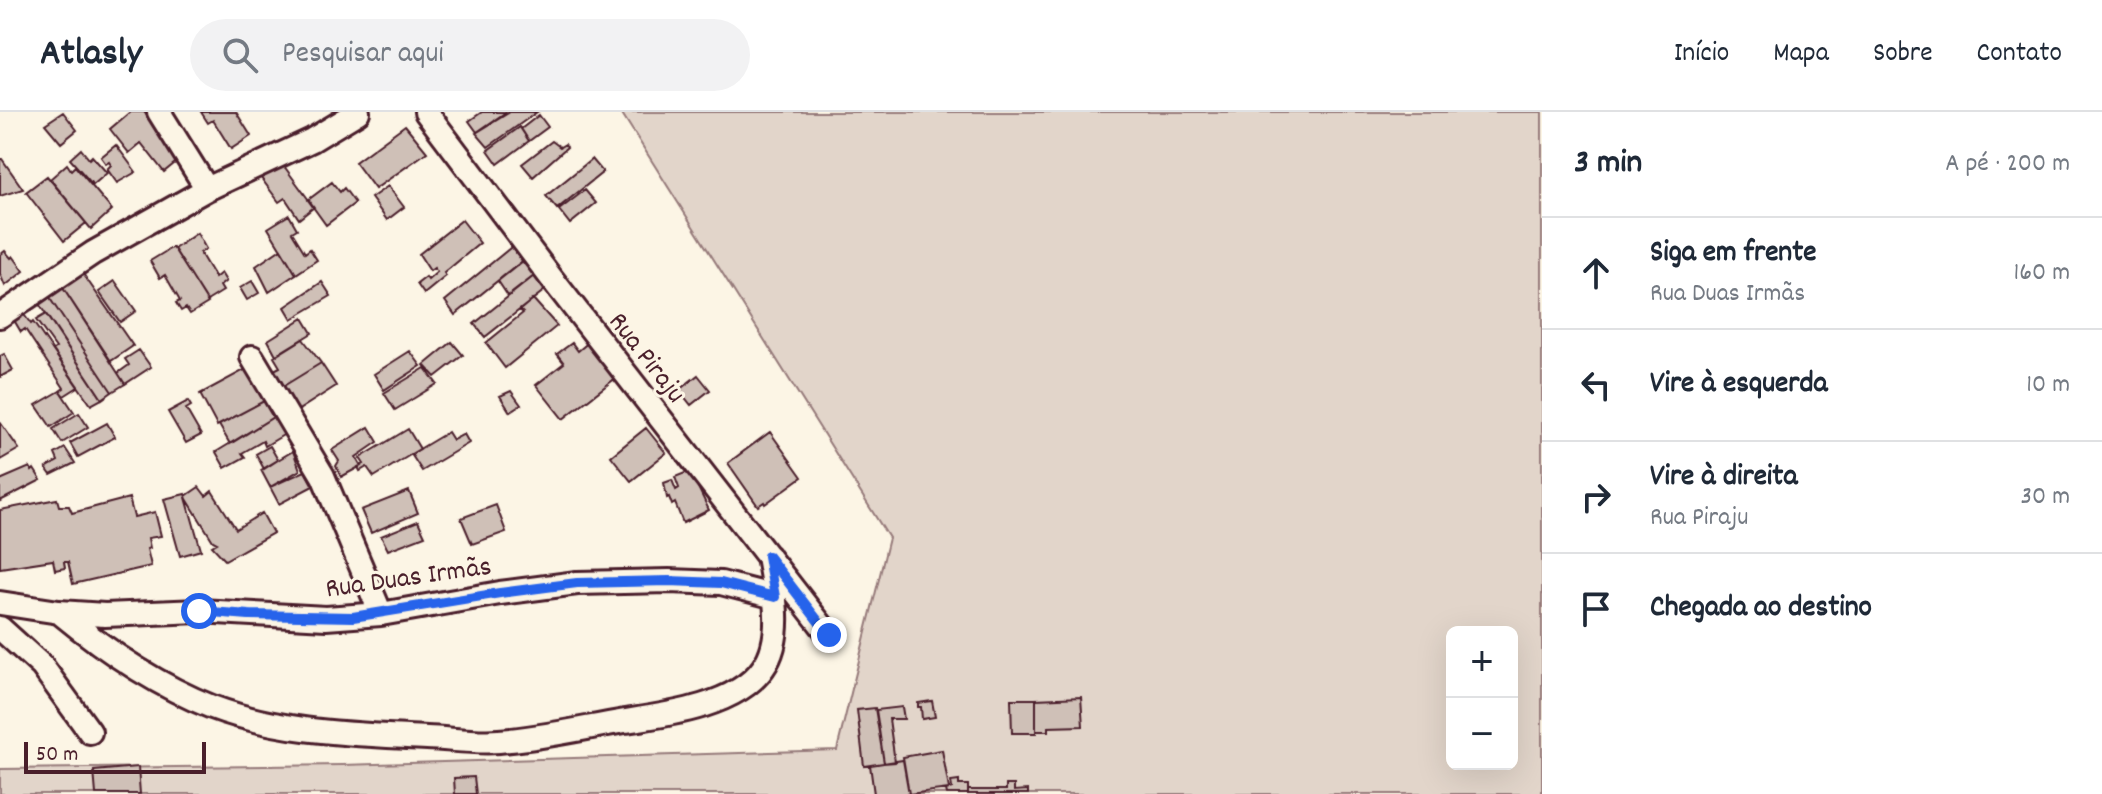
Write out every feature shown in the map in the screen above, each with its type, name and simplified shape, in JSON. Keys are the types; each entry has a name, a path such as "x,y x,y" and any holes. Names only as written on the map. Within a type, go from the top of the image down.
{"street":[{"path":"159,112 207,189"},
{"path":"0,316 93,253 207,189 312,140 358,112"},
{"name":"Rua Piraju","path":"426,112 829,635"},
{"path":"252,357 323,476 381,614"},
{"path":"59,612 95,642 146,675 212,707 281,727 344,734 495,742 672,714 706,704 741,688 763,668 775,640 775,597 768,556"},
{"name":"Rua Duas Irmãs","path":"0,603 105,615 199,611 326,618 381,614 577,583 721,583 775,597"},
{"path":"0,628 62,689 90,732"}],"shaded area":[{"path":"621,112 1542,112 1542,794 0,794 0,769 342,765 837,750 889,538"}],"building":[{"path":"63,112 77,130 61,143 45,124"},
{"path":"130,112 144,112 180,159 164,172 141,143 129,153 110,129"},
{"path":"201,112 236,112 251,136 231,149 213,120 208,123"},
{"path":"482,112 506,112 477,132 469,121"},
{"path":"510,112 537,112 488,147 476,133"},
{"path":"539,115 548,127 529,141 521,129"},
{"path":"405,125 427,152 375,189 355,162"},
{"path":"520,127 529,141 498,164 488,150"},
{"path":"552,141 560,147 565,144 567,147 533,177 522,164"},
{"path":"116,145 136,172 117,183 107,169 111,165 101,157"},
{"path":"81,149 107,173 93,185 70,159"},
{"path":"2,159 23,189 0,196"},
{"path":"592,159 603,172 557,209 546,196"},
{"path":"281,162 314,207 299,219 285,198 279,202 258,174"},
{"path":"67,164 71,170 75,166 112,210 91,229 50,179"},
{"path":"47,176 86,223 64,241 26,192"},
{"path":"332,182 340,192 344,188 355,203 326,225 308,200"},
{"path":"388,186 404,207 387,220 371,198"},
{"path":"585,190 596,203 570,224 559,210"},
{"path":"289,215 297,229 292,232 305,253 310,249 317,260 296,274 268,228"},
{"path":"462,220 480,243 424,294 417,284 437,272 434,268 430,271 419,254"},
{"path":"197,233 206,249 200,253 215,278 221,273 226,281 220,286 223,291 207,301 174,249"},
{"path":"515,244 526,258 455,315 445,301"},
{"path":"173,247 208,303 190,314 186,308 181,311 176,303 180,301 165,275 160,278 150,261"},
{"path":"281,249 296,274 269,292 256,266"},
{"path":"5,251 24,271 5,286 0,274 0,255"},
{"path":"528,257 539,272 508,296 498,281"},
{"path":"79,268 133,346 111,361 59,282"},
{"path":"539,272 550,286 485,337 474,324"},
{"path":"115,281 136,311 120,322 99,292"},
{"path":"252,281 259,293 247,300 240,288"},
{"path":"59,282 125,384 112,392 45,291"},
{"path":"322,282 331,296 292,319 285,307"},
{"path":"45,291 112,392 102,399 35,298"},
{"path":"533,299 557,326 505,368 486,343 523,313 520,310"},
{"path":"22,312 31,324 33,322 78,387 64,396 60,391 64,388 25,329 21,332 11,315"},
{"path":"46,314 102,399 91,405 53,350 56,348 36,320"},
{"path":"303,318 312,333 276,355 268,340"},
{"path":"303,339 321,363 282,387 272,371 280,367 274,357"},
{"path":"590,341 617,377 563,419 536,385 564,363 557,354 572,343 578,351"},
{"path":"452,342 463,355 435,377 424,365"},
{"path":"139,350 151,367 125,384 118,373 129,365 125,359"},
{"path":"410,351 421,366 384,390 374,374"},
{"path":"4,354 13,370 0,377 0,356"},
{"path":"321,363 336,386 297,411 282,387"},
{"path":"248,368 266,400 217,426 200,394"},
{"path":"425,368 437,384 395,410 384,393"},
{"path":"698,375 710,390 691,405 679,390"},
{"path":"60,391 74,412 51,427 36,405"},
{"path":"511,391 521,405 510,412 500,396"},
{"path":"266,400 275,416 230,444 219,425"},
{"path":"188,401 191,406 186,409 201,435 186,443 168,412"},
{"path":"79,413 88,427 62,443 53,429"},
{"path":"275,416 285,434 265,446 263,441 242,453 245,457 225,468 216,452"},
{"path":"0,422 19,449 0,460"},
{"path":"107,423 115,437 78,457 70,443"},
{"path":"369,427 378,442 356,457 361,466 341,477 336,466 339,461 332,450"},
{"path":"646,428 666,453 631,481 611,456"},
{"path":"408,429 420,449 374,477 367,467 360,471 358,467 364,464 360,458"},
{"path":"448,432 453,440 464,434 469,443 422,471 411,454"},
{"path":"770,432 802,477 758,506 728,463"},
{"path":"270,446 278,460 264,469 256,454"},
{"path":"65,448 75,463 51,475 46,468 58,461 55,454"},
{"path":"293,451 300,470 270,487 261,470"},
{"path":"30,467 41,480 0,501 0,480"},
{"path":"305,471 313,486 279,504 270,487"},
{"path":"690,471 709,510 683,523 675,503 672,505 667,498 664,483 672,480 676,490 679,488 675,477"},
{"path":"199,487 206,496 212,491 236,529 262,513 273,533 225,560 212,546 217,543 187,499 186,496"},
{"path":"409,491 418,513 371,533 361,510"},
{"path":"185,494 201,550 180,556 164,499"},
{"path":"129,498 134,517 155,512 161,536 148,538 151,566 73,584 68,562 64,562 65,568 55,570 53,560 0,568 0,510 57,499 59,506 69,506 72,513"},
{"path":"496,505 506,532 472,544 461,518"},
{"path":"418,521 425,536 388,550 381,536"},
{"path":"1081,697 1083,726 1048,727 1048,731 1036,731 1036,699"},
{"path":"1011,699 1036,699 1036,733 1012,733"},
{"path":"932,701 935,717 922,719 918,703"},
{"path":"902,707 904,719 889,719 895,762 884,763 876,710"},
{"path":"875,708 884,763 864,766 857,710"},
{"path":"942,750 949,789 909,794 903,757"},
{"path":"903,760 909,794 874,794 870,765"},
{"path":"138,767 140,794 96,794 94,771"},
{"path":"474,777 476,794 455,794 454,778"},
{"path":"959,781 959,785 968,785 968,794 947,794 946,790 952,788 951,782"},
{"path":"1006,785 1014,785 1014,791 1028,790 1028,794 968,794 968,790 1006,790"}],"route":[{"path":"199,611 353,617 577,583 721,583 775,597 768,556 829,635"}]}
